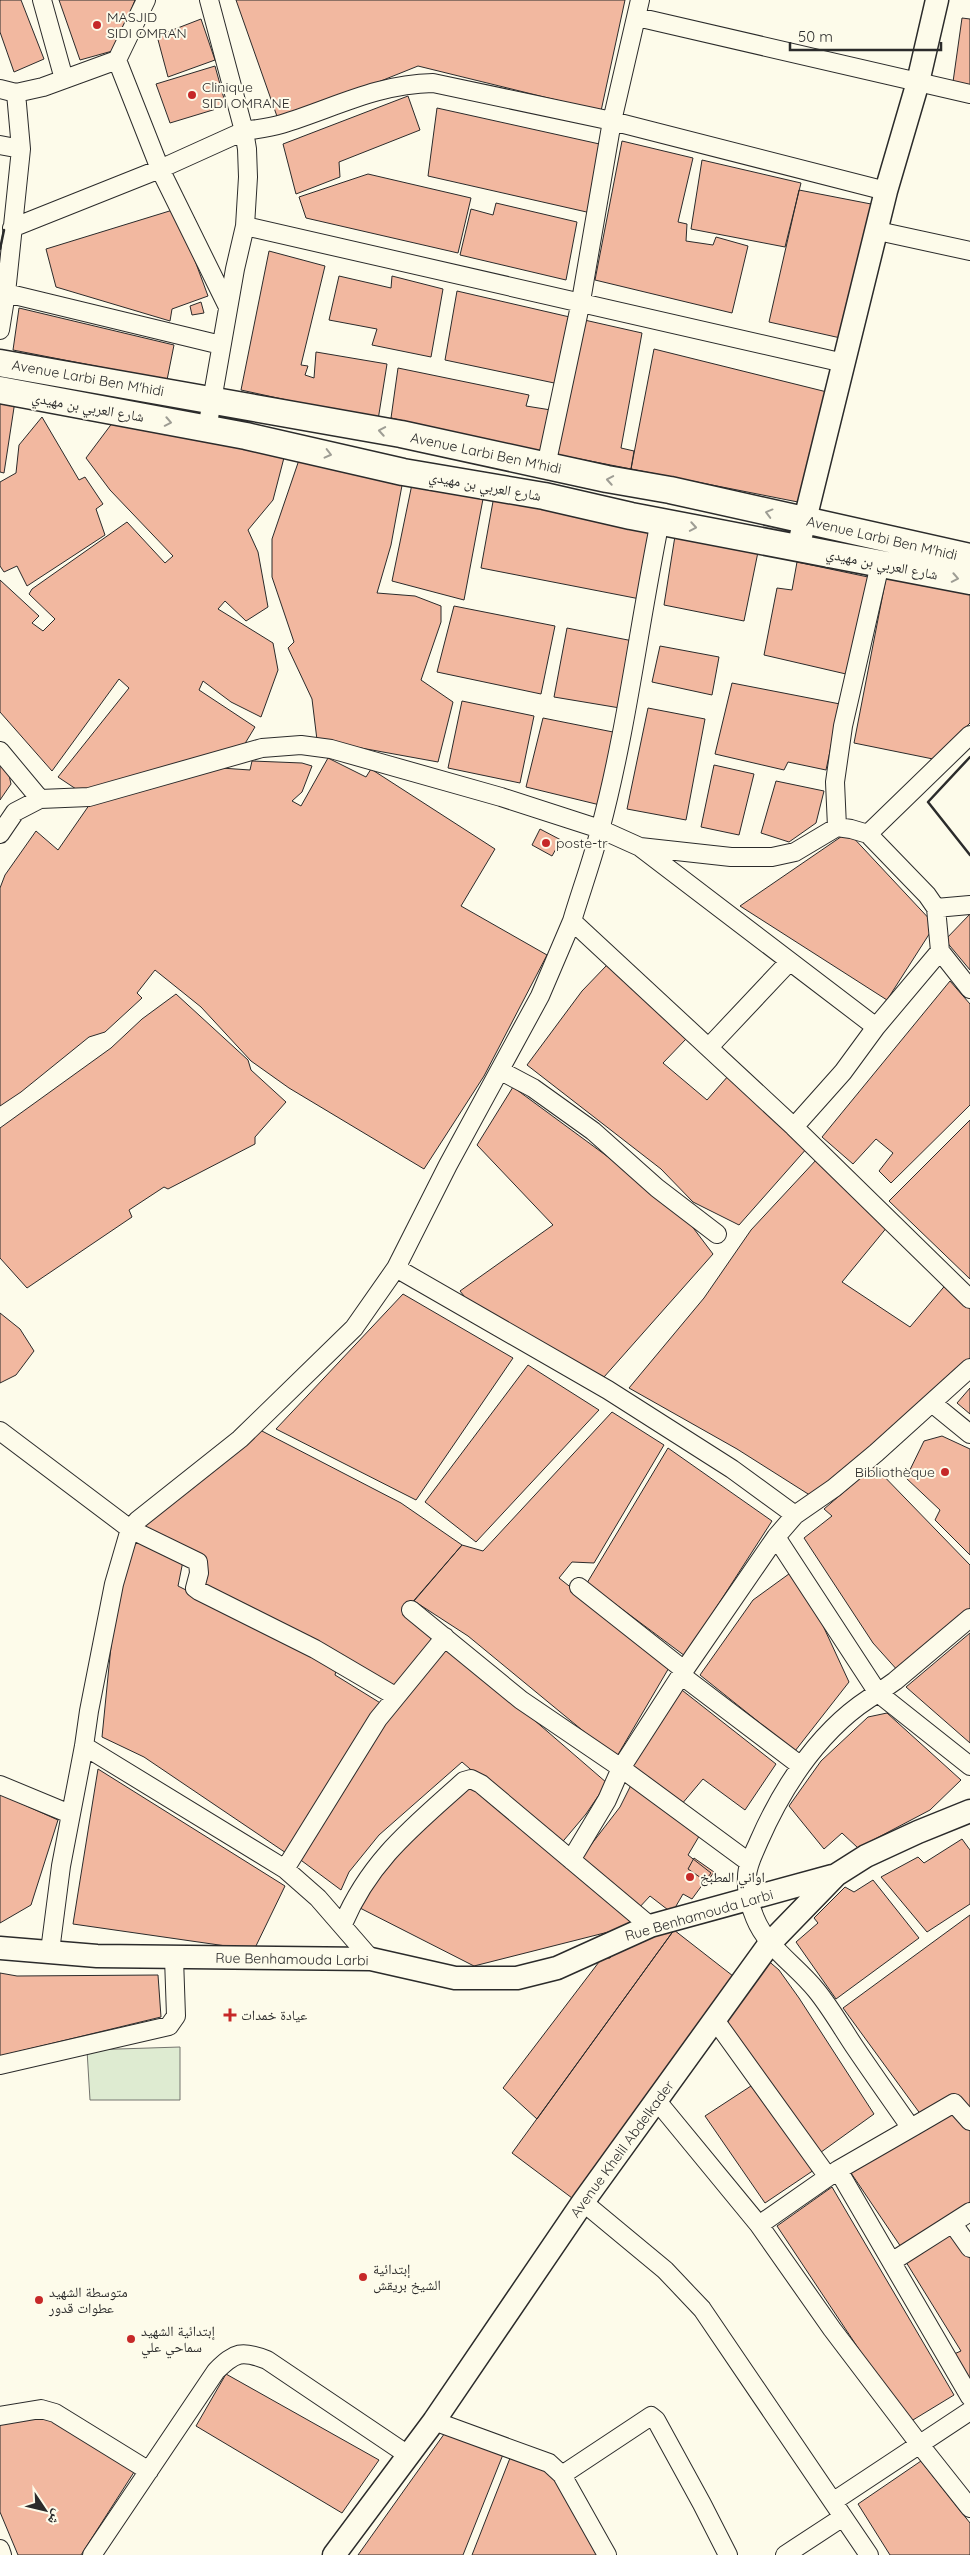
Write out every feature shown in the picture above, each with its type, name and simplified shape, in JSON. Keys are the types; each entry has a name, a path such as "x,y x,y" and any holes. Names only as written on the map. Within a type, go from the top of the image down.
{"main road":[{"name":"Avenue Larbi Ben M'hidi","path":"0,363 73,377 212,399 401,434 546,466 670,490 970,557"},
{"name":"شارع العربي بن مهيدي","path":"0,390 294,446 403,472 544,496 660,521 970,581"}],"street":[{"path":"42,0 64,79"},
{"path":"0,330 6,293 21,149 8,91 64,79 117,60 146,0"},
{"path":"207,429 228,307 246,226 248,177 244,131 209,0"},
{"path":"798,548 807,520 844,363 878,231 886,191 918,82 937,0"},
{"path":"546,466 580,301 612,121 638,8 970,94"},
{"path":"117,60 160,169 228,307"},
{"path":"12,228 160,169 244,131 280,124 372,92 404,83 433,83 612,121 886,191"},
{"path":"0,145 21,149"},
{"path":"246,226 844,363"},
{"path":"878,231 970,251"},
{"path":"6,293 221,345"},
{"path":"50,1952 70,1814 102,1640 118,1567 130,1529 138,1520 240,1439 354,1328 396,1268 448,1165 502,1070 540,996 572,921 600,829 624,720 660,521"},
{"path":"837,827 835,782 843,726 880,564"},
{"path":"868,834 970,735"},
{"path":"0,834 15,812 40,799 90,797 262,748 300,745 331,749 501,797 600,829 640,847 876,1027"},
{"path":"0,750 40,799"},
{"path":"640,847 731,857 772,857 795,852 837,827 868,834 927,894 936,908 940,951 970,989"},
{"path":"936,908 970,905"},
{"path":"572,921 794,1127 970,1299"},
{"path":"794,1127 843,1072 876,1027 940,951"},
{"path":"709,1047 789,962"},
{"path":"502,1070 533,1088 593,1130 663,1193 717,1234"},
{"path":"396,1268 608,1390 732,1469 794,1515"},
{"path":"570,1860 607,1800 620,1768 683,1672 776,1537 794,1515 834,1488 970,1368"},
{"path":"932,1403 970,1434"},
{"path":"0,1431 130,1529 198,1562 199,1573 195,1588 315,1648 395,1696"},
{"path":"776,1537 878,1692 970,1766"},
{"path":"579,1587 801,1766"},
{"path":"411,1610 521,1700 620,1768 750,1863"},
{"path":"911,2128 816,1990 794,1965 770,1943 755,1919 749,1900 747,1877 750,1863 781,1796 801,1766 842,1721 865,1701 895,1681 970,1618"},
{"path":"285,1869 347,1766 395,1696 445,1637"},
{"path":"84,1746 285,1869 318,1898 343,1924 371,1959"},
{"path":"343,1924 359,1890 384,1855 429,1811 467,1779 471,1778 481,1784 650,1926"},
{"path":"0,1785 70,1814"},
{"name":"Avenue Khelil Abdelkader","path":"334,2555 434,2421 583,2202 770,1943 836,1875 866,1856 970,1811"},
{"name":"Rue Benhamouda Larbi","path":"0,1948 98,1956 371,1959 455,1978 517,1978 557,1968 650,1926 836,1875"},
{"path":"0,2065 169,2026 176,2016 174,1958"},
{"path":"715,2020 833,2174 893,2261 970,2397"},
{"path":"657,2101 759,2225 832,2328 970,2508"},
{"path":"759,2225 833,2174 954,2103 970,2121"},
{"path":"583,2202 665,2270 702,2309 740,2368 834,2501 869,2555"},
{"path":"893,2261 970,2212"},
{"path":"953,2224 970,2248"},
{"path":"92,2555 216,2371 237,2354 252,2354 267,2360 408,2455"},
{"path":"0,2416 41,2408 55,2413 149,2471"},
{"path":"834,2501 970,2411"},
{"path":"562,2475 651,2416 656,2420 728,2555"},
{"path":"434,2421 542,2460 562,2475 607,2555"},
{"path":"785,2555 843,2517"},
{"path":"0,2549 2,2555"}],"green space":[{"path":"180,2047 180,2100 90,2100 87,2050"}],"building":[{"path":"0,0 21,0 44,59 14,72 0,32"},
{"name":"MASJID SIDI OMRAN","path":"59,0 135,0 116,50 80,60"},
{"path":"236,0 625,0 601,111 418,66 279,122"},
{"path":"962,18 970,19 970,92 952,89"},
{"path":"201,19 215,60 168,77 157,36"},
{"name":"Clinique SIDI OMRANE","path":"215,66 226,106 170,123 156,84"},
{"path":"408,96 420,130 339,162 340,177 296,194 283,144"},
{"path":"437,108 604,145 591,213 428,176"},
{"path":"622,141 693,158 678,222 687,224 686,241 713,245 716,237 748,246 732,313 595,280"},
{"path":"702,160 801,183 785,247 691,229"},
{"path":"368,174 471,198 458,253 306,218 299,197"},
{"path":"799,190 871,204 845,339 769,322"},
{"path":"496,203 577,222 566,280 460,255 471,209 493,215"},
{"path":"176,209 208,296 172,309 170,321 56,287 46,249"},
{"path":"269,251 325,266 301,365 308,366 305,375 314,378 316,352 387,364 378,420 241,390"},
{"path":"339,276 391,288 392,276 443,289 431,357 372,345 377,329 329,320"},
{"path":"457,291 574,318 559,384 445,360"},
{"path":"201,302 204,313 192,315 190,306"},
{"path":"19,308 174,345 167,380 13,350"},
{"path":"580,319 642,333 621,448 634,451 631,469 554,454"},
{"path":"654,349 827,392 803,503 631,469"},
{"path":"398,368 529,395 526,406 551,410 541,452 391,418"},
{"path":"0,398 15,401 4,473 0,472"},
{"path":"42,417 79,480 85,477 103,504 96,509 105,535 27,586 17,566 4,572 0,566 0,482 16,473 19,445"},
{"path":"116,418 286,450 273,500 248,530 258,552 268,607 246,621 225,601 218,609 273,643 278,670 261,717 231,702 203,681 199,690 255,727 238,755 85,795 58,777 129,688 119,679 52,771 0,712 0,580 39,616 32,623 43,631 55,619 29,594 32,589 127,522 165,563 173,556 110,490 86,458"},
{"path":"300,457 403,480 391,545 377,593 415,596 441,606 441,622 421,680 453,702 438,762 317,740 312,699 288,648 294,642 272,577 272,539"},
{"path":"412,484 483,499 464,600 392,581"},
{"path":"494,496 652,529 640,599 481,568"},
{"path":"675,536 758,552 744,621 664,605"},
{"path":"797,562 868,577 846,674 764,655 777,588 792,590"},
{"path":"886,578 970,593 970,723 933,759 854,743"},
{"path":"454,606 555,626 541,694 437,672"},
{"path":"567,628 633,641 626,709 554,697"},
{"path":"660,646 719,657 712,695 652,682"},
{"path":"732,683 840,704 826,770 788,762 784,770 715,754"},
{"path":"462,701 534,716 520,783 448,768"},
{"path":"648,708 705,719 686,820 627,809"},
{"path":"543,718 613,732 600,805 526,787"},
{"path":"328,758 366,777 371,769 495,849 461,906 547,955 484,1076 424,1169 289,1088 251,1061 201,1007 155,970 137,993 142,998 105,1032 89,1037 21,1092 0,1106 0,888 5,875 36,831 58,850 92,801 221,768 250,770 252,761 302,763 312,766 302,792 292,801 301,806"},
{"path":"0,759 6,762 11,784 0,800"},
{"path":"714,765 754,774 739,835 701,827"},
{"path":"776,781 824,791 816,823 789,842 761,833"},
{"name":"poste-tr","path":"540,829 561,840 552,856 532,845"},
{"path":"848,832 935,925 887,1000 740,906"},
{"path":"970,914 970,970 945,940"},
{"path":"607,965 686,1039 663,1063 707,1100 729,1075 808,1147 739,1225 693,1202 661,1169 527,1065 582,991"},
{"path":"950,981 970,1004 970,1105 891,1183 879,1171 893,1153 876,1139 853,1164 822,1137"},
{"path":"176,994 248,1060 251,1070 286,1102 255,1137 255,1144 168,1189 164,1187 129,1210 132,1217 27,1288 0,1258 0,1128 111,1048 142,1019"},
{"path":"513,1087 638,1179 688,1221 713,1254 604,1377 476,1311 460,1291 553,1225 477,1145"},
{"path":"970,1120 970,1279 889,1201"},
{"path":"817,1159 888,1226 842,1282 910,1327 948,1282 970,1304 970,1358 816,1499 737,1449 629,1388 704,1298 751,1230"},
{"path":"403,1294 513,1358 416,1500 276,1429"},
{"path":"0,1313 20,1329 34,1351 16,1375 0,1383"},
{"path":"528,1365 599,1410 476,1542 425,1502"},
{"path":"970,1388 970,1414 957,1403"},
{"path":"612,1412 664,1445 594,1563 572,1562 559,1578 670,1666 616,1758 468,1636 414,1601 462,1545 483,1551"},
{"path":"260,1430 401,1503 462,1545 403,1613 433,1638 394,1689 197,1588 205,1561 135,1527"},
{"path":"942,1436 970,1449 970,1555 935,1520 940,1510 906,1478 924,1441"},
{"path":"668,1448 772,1521 685,1656 587,1583"},
{"path":"874,1466 970,1565 970,1611 899,1672 873,1643 804,1538 832,1516 824,1509"},
{"path":"131,1535 184,1556 178,1586 337,1666 335,1675 382,1704 289,1855 144,1757 102,1737 112,1636"},
{"path":"793,1571 819,1617 849,1682 795,1751 700,1675 753,1600"},
{"path":"970,1633 970,1743 906,1687"},
{"path":"445,1643 607,1783 586,1814 559,1846 462,1762 379,1835 349,1872 341,1890 298,1858 396,1698"},
{"path":"678,1687 776,1764 745,1810 703,1779 681,1805 629,1763"},
{"path":"887,1713 961,1780 930,1810 858,1848 842,1833 824,1849 789,1806 821,1761 868,1717"},
{"path":"98,1769 285,1886 254,1950 73,1924"},
{"path":"470,1780 636,1925 474,1966 358,1907 394,1848"},
{"path":"632,1783 701,1833 688,1855 711,1873 692,1899 683,1894 672,1913 650,1896 637,1910 580,1859 620,1807"},
{"path":"0,1794 58,1820 31,1905 0,1923"},
{"path":"962,1839 970,1850 970,1904 927,1932 881,1877 918,1857 924,1863"},
{"name":"اواني المطبخ","path":"694,1858 714,1872 707,1882 688,1869"},
{"path":"873,1880 919,1938 836,1999 796,1942 818,1923 814,1918 845,1887 854,1892"},
{"path":"970,1915 970,2118 953,2095 924,2119 843,2008"},
{"path":"674,1930 733,1976 572,2198 512,2153"},
{"path":"674,1930 537,2119 503,2088 602,1958 610,1958 623,1940"},
{"path":"765,1958 779,1970 799,1998 874,2114 817,2155 721,2020"},
{"path":"0,1973 17,1976 158,1975 161,2017 0,2056"},
{"path":"754,2084 814,2170 765,2203 705,2116"},
{"path":"954,2106 970,2127 970,2202 901,2247 849,2170"},
{"path":"832,2187 954,2395 908,2423 777,2226"},
{"path":"953,2232 970,2255 970,2380 954,2354 961,2351 906,2262"},
{"path":"226,2374 379,2460 342,2513 196,2426"},
{"path":"46,2415 136,2469 81,2555 18,2555 0,2512 0,2423"},
{"path":"447,2430 504,2452 463,2555 358,2555"},
{"path":"512,2453 550,2466 599,2555 472,2555"},
{"path":"921,2461 970,2523 970,2555 890,2555 858,2504"}],"wall":[{"path":"0,249 4,230"},
{"path":"970,757 928,802 970,855"}],"place":[{"name":"MASJID SIDI OMRAN","path":"97,25"},
{"name":"Clinique SIDI OMRANE","path":"192,95"},
{"name":"poste-tr","path":"546,843"},
{"name":"Bibliothèque","path":"945,1472"},
{"name":"اواني المطبخ","path":"690,1877"},
{"name":"عيادة خمدات","path":"230,2015"},
{"name":"إبتدائية الشيخ بريقش","path":"363,2277"},
{"name":"متوسطة الشهيد عطوات قدور","path":"39,2300"},
{"name":"إبتدائية الشهيد سماحي علي","path":"131,2339"}]}
